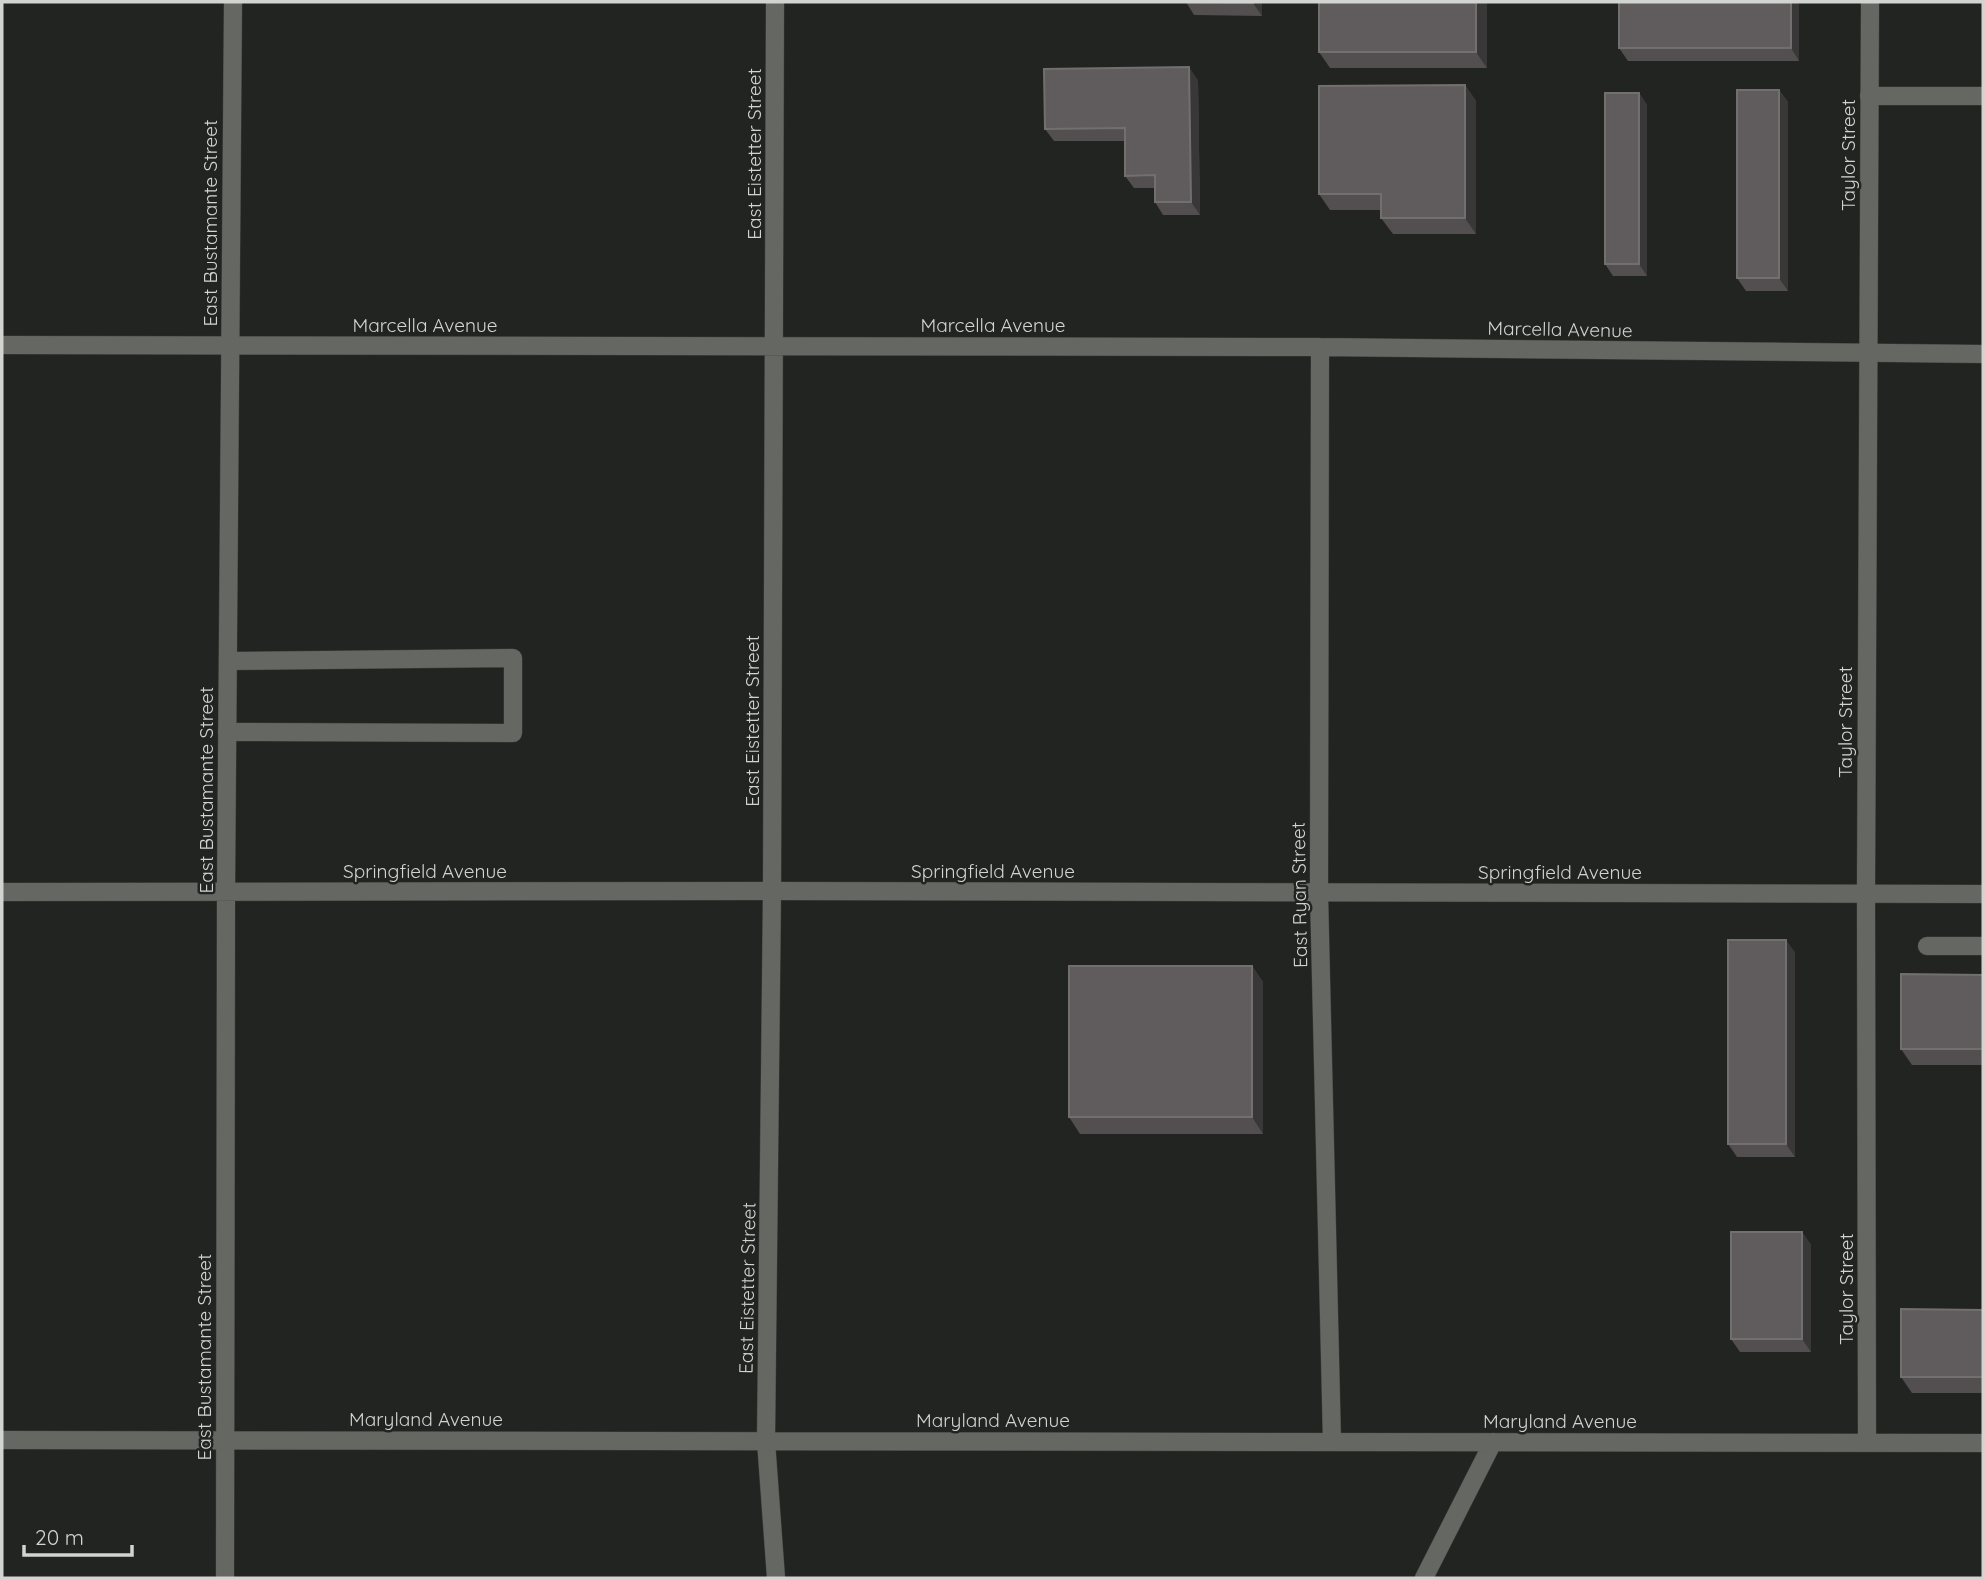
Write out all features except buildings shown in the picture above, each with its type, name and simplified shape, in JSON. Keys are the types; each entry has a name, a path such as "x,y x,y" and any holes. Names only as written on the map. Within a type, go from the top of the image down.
{"street":[{"name":"East Bustamante Street","path":"225,1578 226,892 233,2"},
{"name":"East Eistetter Street","path":"775,2 772,891 766,1441 776,1578"},
{"name":"Taylor Street","path":"1867,1443 1866,893 1870,2"},
{"path":"1869,96 1983,96"},
{"name":"Marcella Avenue","path":"2,345 1320,347 1983,354"},
{"name":"East Ryan Street","path":"1320,347 1319,893 1332,1441"},
{"path":"228,661 513,658 513,733 228,732"},
{"name":"Springfield Avenue","path":"2,891 1983,894"},
{"path":"1927,946 1983,946"},
{"name":"Maryland Avenue","path":"2,1440 1983,1443"},
{"path":"1424,1578 1493,1442"}]}
